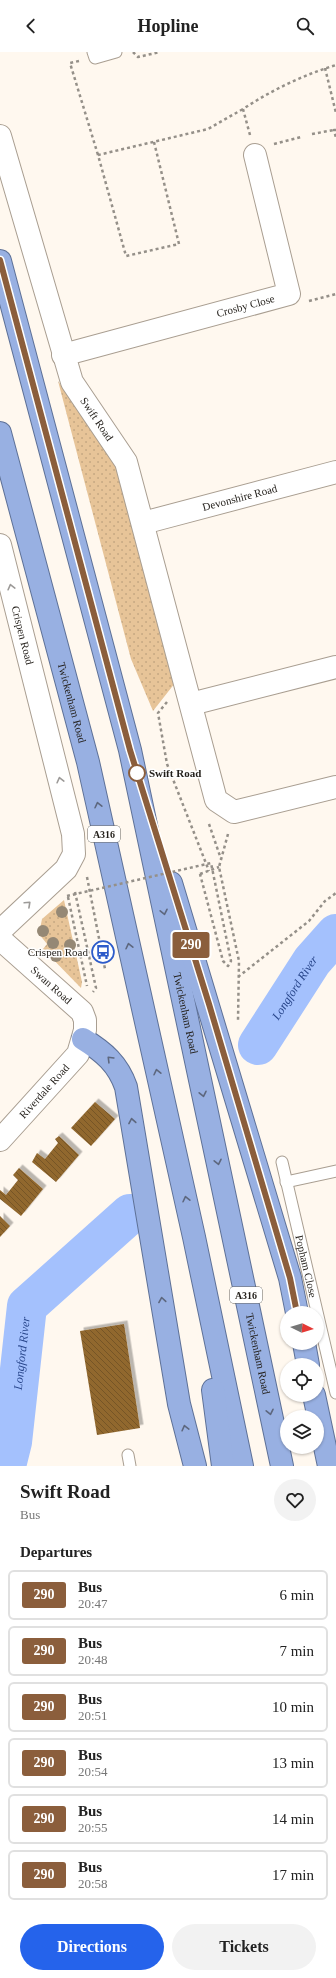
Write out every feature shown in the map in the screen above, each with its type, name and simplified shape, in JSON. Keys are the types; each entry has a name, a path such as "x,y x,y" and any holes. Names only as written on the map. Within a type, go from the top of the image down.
{"highway":[{"name":"Twickenham Road","path":"0,261 130,750 282,1466"},
{"name":"Twickenham Road","path":"0,433 88,762 194,1237 242,1466"},
{"path":"130,750 218,1034 290,1278 296,1306"},
{"path":"83,1039 106,1055 116,1065 122,1074 126,1088 179,1404 195,1466"},
{"path":"194,1237 222,1466"},
{"path":"315,1402 329,1466"}],"street":[{"name":"Swift Road","path":"0,136 72,382 126,462 192,704 216,800 234,812"},
{"name":"Crosby Close","path":"63,355 289,294 254,152"},
{"name":"Devonshire Road","path":"143,523 336,472"},
{"name":"Crispen Road","path":"0,545 73,834 74,854 66,869 0,931"},
{"path":"192,704 336,667"},
{"path":"234,812 336,787"},
{"name":"Swan Road","path":"0,939 82,1012 85,1020 83,1039"},
{"name":"Riverdale Road","path":"0,1140 78,1054 83,1039"}],"lane":[{"path":"94,55 116,52"},
{"name":"Popham Close","path":"282,1162 336,1392"},
{"path":"286,1182 336,1171"},
{"path":"128,1455 130,1466"}],"path":[{"path":"132,52 138,57 160,52"},
{"path":"94,55 70,63 98,155 126,256 179,244 154,142"},
{"path":"98,155 208,128 244,109 266,94 312,72 336,65"},
{"path":"325,68 336,113"},
{"path":"244,109 254,152 301,137"},
{"path":"312,134 335,130 336,138"},
{"path":"185,681 158,713 167,764 209,871"},
{"path":"234,812 219,867 238,961 237,1016"},
{"path":"77,901 96,988 93,992 88,991 67,896 211,863 231,961 228,966 223,961 200,874 209,871 219,867"},
{"path":"86,871 105,969"},
{"path":"238,977 309,921 325,901 336,893"}],"shaded area":[{"path":"58,381 115,462 175,683 153,711 131,659"},
{"path":"64,900 82,982 81,988 43,949 47,944 39,934 42,919"}],"building":[{"path":"95,1102 115,1119 91,1146 71,1128"},
{"path":"59,1136 79,1155 56,1182 32,1162 37,1153 45,1159 58,1143 55,1139"},
{"path":"19,1168 43,1189 21,1216 0,1199 0,1190 6,1195 18,1180 13,1175"},
{"path":"0,1216 10,1226 0,1237"},
{"path":"124,1324 140,1428 97,1435 80,1331"}],"waterway":[{"name":"Longford River","path":"258,1045 312,961 336,934"},
{"name":"Longford River","path":"6,1466 12,1442 27,1306 130,1214"}],"bus line":[{"name":"290","path":"0,260 130,750 218,1034 290,1278 296,1306"}],"place":[{"name":"Swift Road","path":"137,773"},
{"name":"Crispen Road","path":"103,952"}]}
